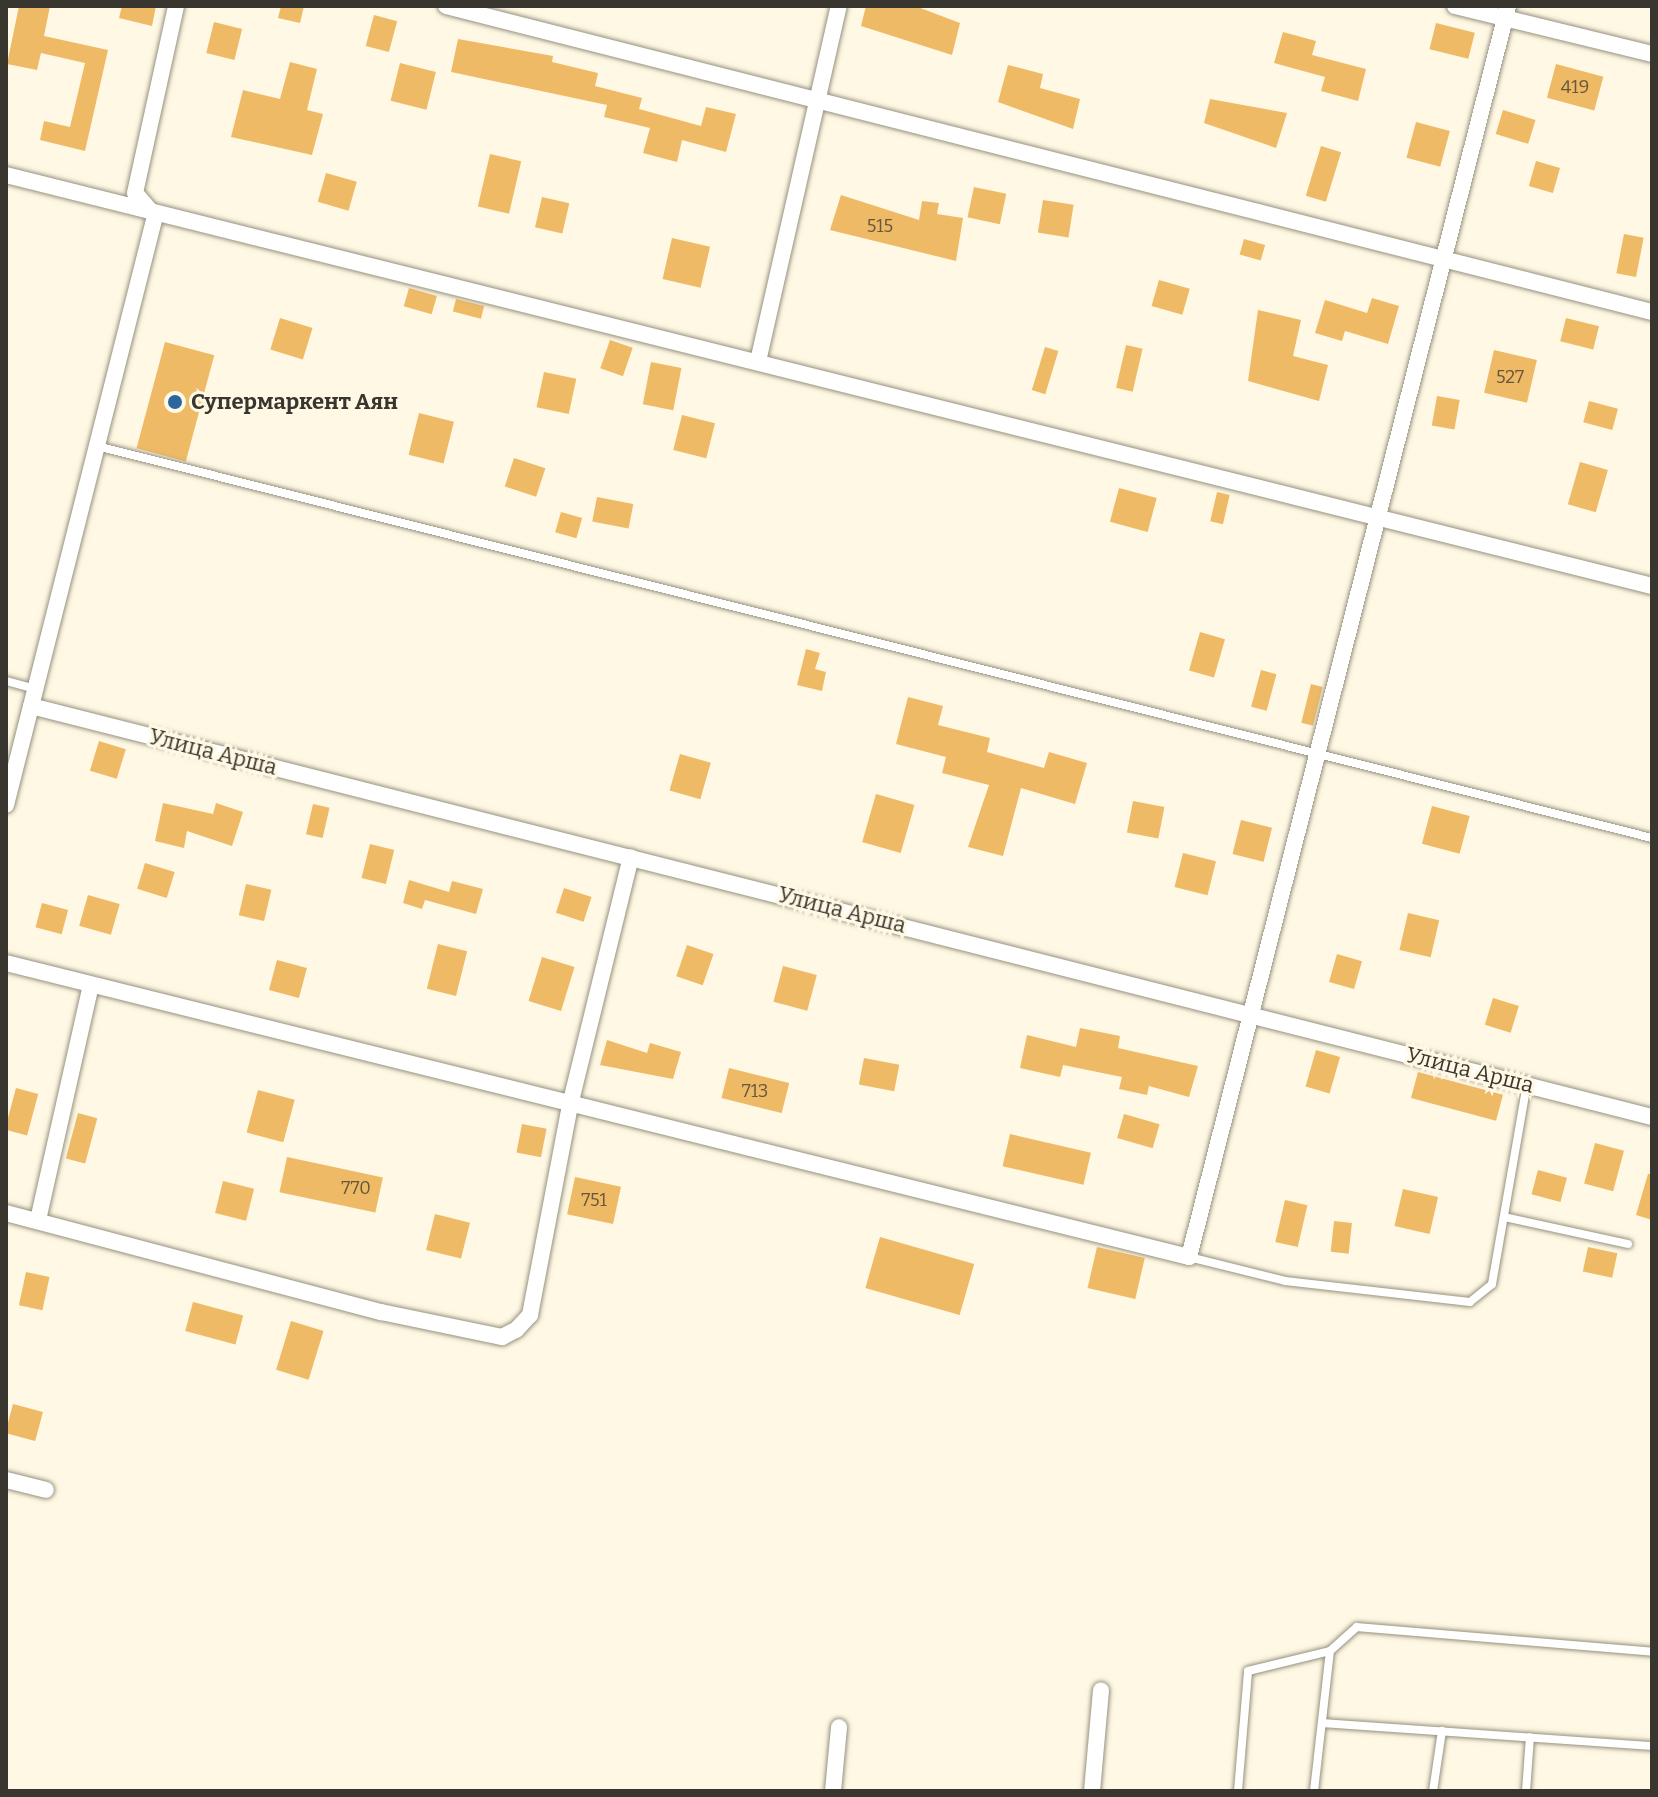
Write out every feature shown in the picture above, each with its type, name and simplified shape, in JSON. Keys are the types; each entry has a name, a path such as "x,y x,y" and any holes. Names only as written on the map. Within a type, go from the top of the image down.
{"street":[{"path":"155,216 135,193 176,6"},
{"path":"446,6 816,96 1652,312"},
{"path":"759,357 816,96 839,6"},
{"path":"1455,6 1506,12 1652,54"},
{"path":"6,963 1189,1257 1255,1014 1440,259 1506,12"},
{"path":"6,175 155,216 759,357 1375,521 1652,586"},
{"path":"6,805 155,216"},
{"name":"Улица Арша","path":"31,706 1652,1117"},
{"path":"6,1213 502,1337 530,1315 570,1105 631,857"},
{"path":"38,1220 91,985"},
{"path":"6,1480 46,1490"},
{"path":"1092,1791 1101,1690"},
{"path":"833,1791 839,1727"}],"lane":[{"path":"97,446 1652,838"},
{"path":"6,681 35,689"},
{"path":"1189,1257 1285,1281 1470,1302 1492,1284 1527,1084"},
{"path":"1504,1217 1628,1244"},
{"path":"1238,1791 1248,1671 1330,1651 1357,1627 1652,1652"},
{"path":"1314,1791 1330,1651"},
{"path":"1322,1723 1652,1746"},
{"path":"1433,1791 1442,1731"},
{"path":"1526,1791 1530,1737"}],"building":[{"path":"19,6 50,6 44,36 108,50 85,151 40,140 44,121 70,127 85,63 41,53 37,70 7,64"},
{"path":"122,6 156,6 152,26 119,18"},
{"path":"281,6 304,6 300,23 278,18"},
{"path":"866,6 915,6 960,23 952,55 861,26"},
{"path":"374,15 397,21 389,52 366,46"},
{"path":"214,22 242,29 234,60 206,53"},
{"path":"1436,23 1475,33 1468,59 1429,49"},
{"path":"1283,32 1316,41 1312,55 1366,69 1358,101 1321,91 1325,77 1274,63"},
{"path":"458,39 553,56 552,62 598,73 595,86 642,98 639,109 701,126 706,107 736,114 726,152 682,140 677,162 643,153 650,128 604,117 607,105 451,72"},
{"path":"290,62 317,69 307,110 323,114 312,155 231,137 243,90 280,99"},
{"path":"400,63 436,72 426,110 391,101"},
{"path":"1556,64 1603,77 1594,110 1547,98"},
{"path":"1008,65 1043,74 1040,88 1080,99 1073,129 998,102"},
{"path":"1210,99 1287,113 1276,148 1204,123"},
{"path":"1503,110 1536,120 1528,144 1496,134"},
{"path":"1416,122 1450,131 1440,167 1406,158"},
{"path":"1321,146 1341,152 1326,202 1306,196"},
{"path":"490,154 521,161 509,214 478,207"},
{"path":"1536,161 1560,168 1553,193 1529,186"},
{"path":"326,173 357,182 348,211 318,202"},
{"path":"974,187 1006,194 1000,224 968,217"},
{"path":"841,195 919,220 922,201 939,203 937,214 963,218 956,261 830,230"},
{"path":"542,197 569,203 562,234 535,227"},
{"path":"1043,200 1074,205 1068,237 1038,233"},
{"path":"1624,234 1644,238 1636,277 1616,273"},
{"path":"672,238 710,247 701,288 663,279"},
{"path":"1244,239 1265,245 1261,260 1240,254"},
{"path":"1159,280 1190,289 1182,315 1152,306"},
{"path":"409,288 437,296 432,314 404,306"},
{"path":"1372,298 1399,306 1388,344 1345,331 1342,341 1315,333 1325,300 1367,313"},
{"path":"456,299 484,306 481,319 453,312"},
{"path":"1258,310 1301,320 1293,356 1328,365 1319,401 1248,381"},
{"path":"280,318 313,328 303,359 270,350"},
{"path":"1566,318 1599,326 1593,350 1560,341"},
{"path":"610,340 633,348 623,376 600,368"},
{"name":"Супермаркент Аян","path":"165,342 214,355 186,461 137,448"},
{"path":"1126,345 1143,349 1133,392 1116,388"},
{"path":"1045,347 1058,351 1045,394 1032,390"},
{"path":"1494,350 1537,360 1527,403 1484,393"},
{"path":"651,362 681,368 673,410 643,404"},
{"path":"544,372 576,379 569,414 537,407"},
{"path":"1437,396 1460,400 1454,430 1432,426"},
{"path":"1589,401 1618,409 1612,430 1583,422"},
{"path":"419,413 454,422 444,463 409,455"},
{"path":"682,415 715,423 706,458 673,450"},
{"path":"514,458 545,468 536,497 505,487"},
{"path":"1580,462 1608,470 1596,512 1568,504"},
{"path":"1119,488 1157,498 1148,532 1110,522"},
{"path":"1217,492 1230,495 1223,524 1210,521"},
{"path":"597,497 633,504 629,529 592,522"},
{"path":"561,512 582,518 576,538 555,532"},
{"path":"1200,632 1225,639 1214,678 1189,670"},
{"path":"806,649 820,653 815,669 826,672 822,691 797,685"},
{"path":"1261,670 1276,674 1267,711 1251,707"},
{"path":"1311,684 1323,687 1313,726 1301,723"},
{"path":"908,697 943,706 938,725 990,738 987,752 1044,768 1049,752 1087,763 1075,804 1021,788 1003,856 968,847 989,785 942,773 946,757 896,744"},
{"path":"99,741 126,749 117,779 90,771"},
{"path":"680,754 711,763 700,799 670,791"},
{"path":"876,794 914,805 901,853 862,842"},
{"path":"1133,801 1164,807 1158,839 1127,832"},
{"path":"163,803 213,814 216,803 243,812 232,846 187,831 184,848 155,841"},
{"path":"313,804 330,808 323,838 306,834"},
{"path":"1432,806 1470,816 1460,854 1422,844"},
{"path":"1241,820 1272,828 1264,862 1233,854"},
{"path":"370,844 394,850 386,884 362,878"},
{"path":"1183,853 1216,861 1208,895 1175,887"},
{"path":"145,863 175,872 167,898 137,889"},
{"path":"409,880 449,892 452,881 483,889 476,914 425,900 422,909 403,903"},
{"path":"246,884 271,890 264,921 239,915"},
{"path":"564,888 592,897 584,922 556,913"},
{"path":"88,895 120,904 111,935 79,926"},
{"path":"42,903 68,910 62,934 36,927"},
{"path":"1408,913 1439,920 1431,957 1399,950"},
{"path":"438,944 467,951 456,996 427,989"},
{"path":"687,945 713,954 703,985 676,976"},
{"path":"1337,954 1362,961 1354,989 1329,982"},
{"path":"542,957 575,967 561,1011 529,1001"},
{"path":"277,960 307,968 299,998 269,990"},
{"path":"783,966 817,975 807,1011 773,1002"},
{"path":"1493,998 1519,1006 1511,1033 1485,1025"},
{"path":"1080,1028 1120,1036 1118,1048 1198,1066 1189,1097 1149,1086 1147,1095 1119,1089 1122,1077 1063,1065 1060,1077 1020,1068 1027,1035 1076,1047"},
{"path":"607,1040 647,1053 650,1043 681,1052 673,1079 600,1065"},
{"path":"1316,1050 1340,1057 1330,1093 1306,1087"},
{"path":"864,1058 899,1065 894,1091 859,1085"},
{"path":"729,1068 789,1083 782,1113 722,1098"},
{"path":"1418,1072 1503,1095 1496,1121 1411,1098"},
{"path":"16,1088 38,1094 27,1135 6,1130"},
{"path":"258,1090 295,1100 283,1142 247,1133"},
{"path":"78,1113 97,1118 85,1164 66,1158"},
{"path":"1124,1114 1160,1124 1153,1148 1117,1138"},
{"path":"522,1124 547,1129 541,1157 516,1152"},
{"path":"1010,1134 1091,1153 1083,1185 1003,1166"},
{"path":"1595,1143 1624,1151 1613,1191 1584,1184"},
{"path":"287,1157 383,1177 375,1213 280,1192"},
{"path":"1538,1170 1567,1178 1561,1202 1532,1194"},
{"path":"1648,1174 1652,1174 1652,1220 1636,1215"},
{"path":"575,1177 621,1187 613,1224 567,1214"},
{"path":"223,1181 254,1189 246,1221 215,1213"},
{"path":"1403,1189 1438,1197 1430,1234 1394,1226"},
{"path":"1285,1200 1307,1205 1298,1247 1275,1242"},
{"path":"435,1214 470,1223 461,1259 426,1250"},
{"path":"1334,1221 1352,1223 1349,1254 1331,1252"},
{"path":"880,1237 974,1264 960,1315 865,1288"},
{"path":"1097,1247 1145,1258 1135,1299 1088,1288"},
{"path":"1588,1247 1617,1253 1612,1278 1583,1271"},
{"path":"26,1272 49,1277 42,1310 19,1305"},
{"path":"193,1302 243,1315 235,1344 185,1331"},
{"path":"291,1321 324,1331 309,1380 276,1370"},
{"path":"13,1404 43,1412 35,1441 6,1433"}],"place":[{"name":"Супермаркент Аян","path":"175,402"}]}
